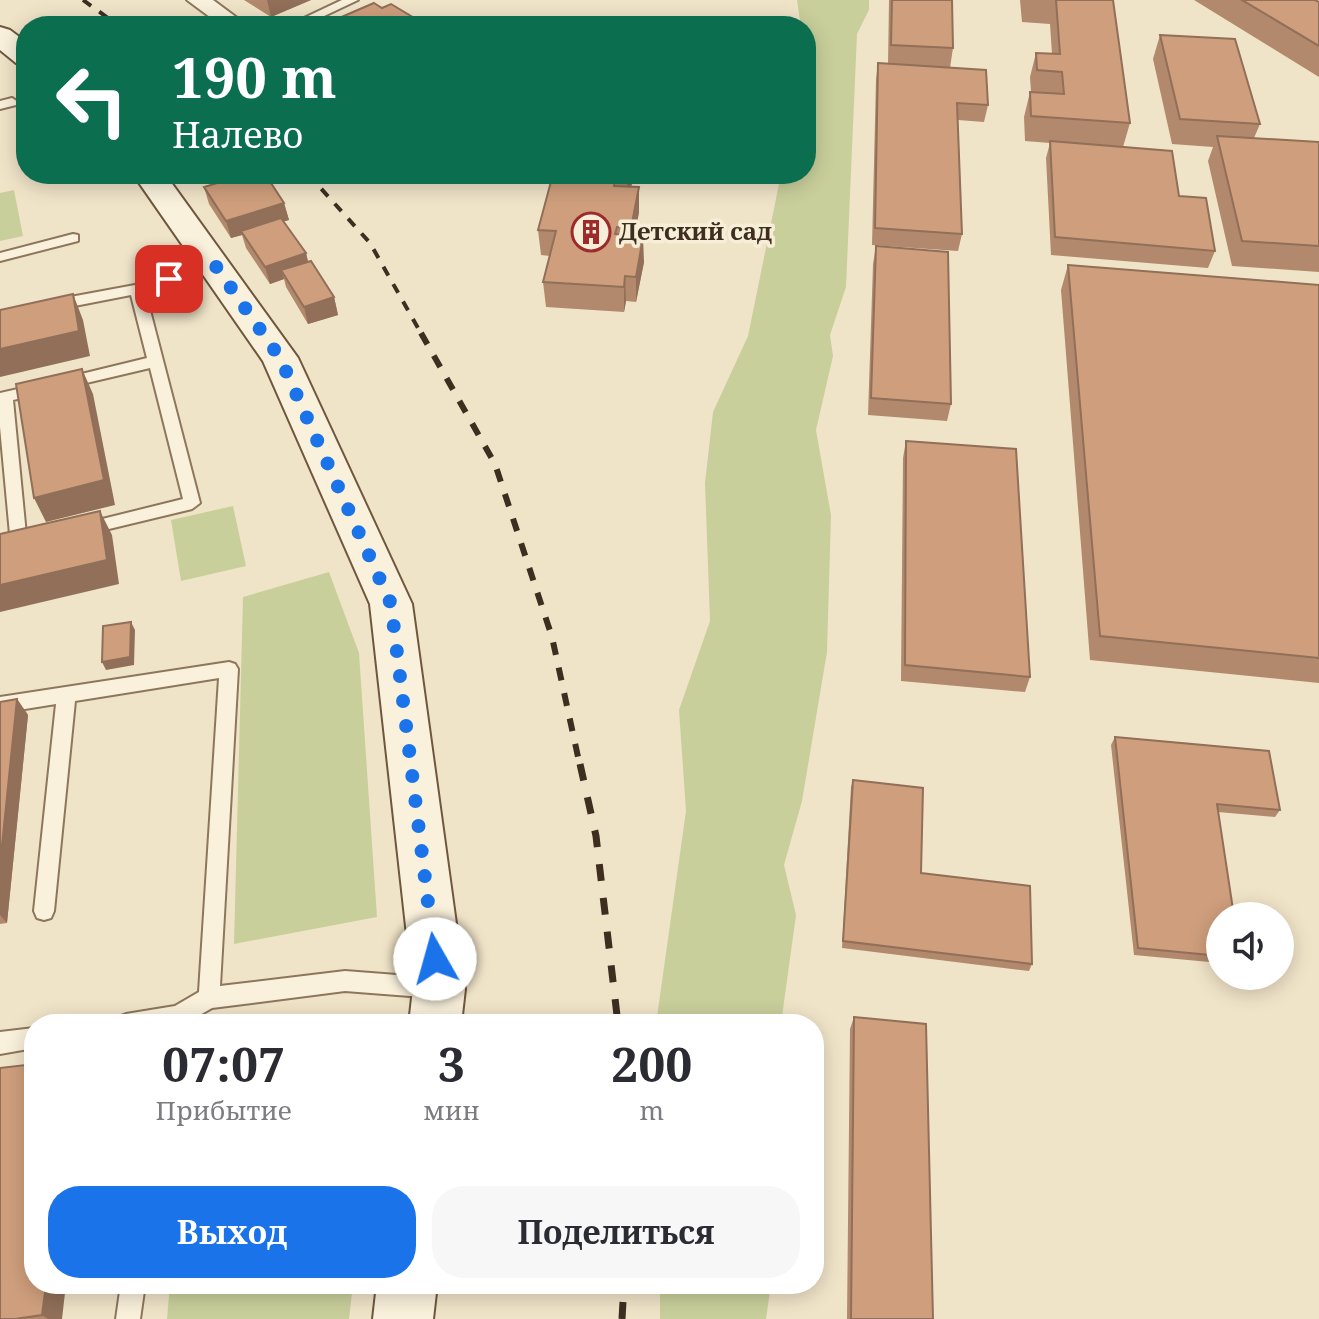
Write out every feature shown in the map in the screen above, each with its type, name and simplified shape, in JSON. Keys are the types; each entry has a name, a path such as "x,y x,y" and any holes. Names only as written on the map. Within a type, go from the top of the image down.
{"street":[{"path":"198,0 222,16"},
{"path":"0,36 16,49"},
{"path":"156,184 280,358 391,604 437,1006"},
{"path":"403,1319 406,1294"}],"lane":[{"path":"316,16 352,0"},
{"path":"0,257 73,238"},
{"path":"46,306 137,289 215,265"},
{"path":"65,534 192,503 137,289"},
{"path":"0,550 27,543 2,398 156,361"},
{"path":"0,705 229,669 209,998"},
{"path":"44,911 66,695"},
{"path":"186,1014 209,998 345,981 437,1006"},
{"path":"0,1043 24,1039"},
{"path":"128,1319 132,1294"}],"green space":[{"path":"797,0 869,0 869,10 857,34 846,287 830,335 833,356 816,430 831,515 827,652 802,801 784,865 796,915 782,1014 657,1014 686,811 679,710 710,621 705,483 713,412 748,336 779,184 816,184 816,16 799,16"},
{"path":"14,190 23,236 0,241 0,193"},
{"path":"233,506 246,566 181,581 171,520"},
{"path":"329,572 359,653 377,917 234,944 243,597"},
{"path":"169,1294 352,1294 349,1319 167,1319"},
{"path":"660,1294 770,1294 766,1319 660,1319"}],"building":[{"path":"892,0 952,0 953,48 891,45"},
{"path":"1056,0 1113,0 1130,123 1031,116 1030,92 1064,94 1062,72 1037,70 1036,53 1060,54"},
{"path":"1242,0 1319,2 1319,46"},
{"path":"374,3 382,8 391,4 411,16 344,16"},
{"path":"1160,35 1235,39 1260,124 1180,119"},
{"path":"878,63 986,70 988,105 957,103 962,234 875,228"},
{"path":"1217,136 1319,142 1319,246 1242,241"},
{"path":"1050,141 1172,151 1179,196 1206,198 1215,251 1055,237"},
{"path":"214,184 272,184 284,203 226,221 204,187"},
{"name":"Детский сад","path":"550,184 639,187 631,228 617,227 615,234 643,237 636,277 625,276 624,287 543,282 556,231 538,230"},
{"path":"281,218 306,253 265,267 241,231"},
{"path":"876,246 948,252 951,404 871,398"},
{"path":"311,261 334,297 304,307 281,270"},
{"path":"1068,265 1319,285 1319,658 1100,636"},
{"path":"73,294 79,331 0,349 0,310"},
{"path":"82,369 104,480 34,498 16,384"},
{"path":"906,441 1016,449 1030,677 905,665"},
{"path":"100,511 107,560 0,585 0,534"},
{"path":"131,622 130,657 102,662 103,626"},
{"path":"17,699 0,865 0,702"},
{"path":"1115,737 1269,751 1280,810 1217,804 1232,902 1206,902 1206,955 1138,948"},
{"path":"853,780 923,788 921,873 1030,886 1032,964 843,941"},
{"path":"854,1017 926,1024 933,1319 851,1319"},
{"path":"24,1065 24,1294 45,1294 42,1315 15,1319 0,1319 0,1068"}],"railway":[{"path":"83,0 105,16"},
{"path":"317,184 370,243 422,335"},
{"path":"421,333 495,464 552,637 580,766"},
{"path":"580,764 596,836 617,1014"},
{"path":"622,1319 623,1294"}],"place":[{"name":"Детский сад","path":"591,232"}],"route":[{"path":"169,279 215,265 280,358 391,604 435,959"}]}
